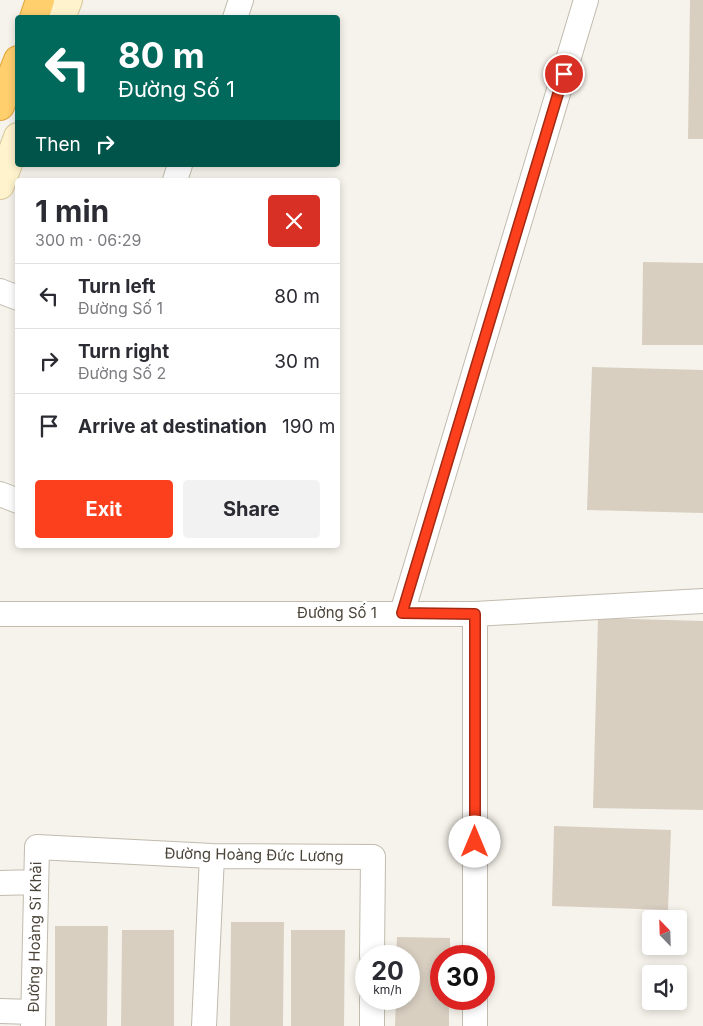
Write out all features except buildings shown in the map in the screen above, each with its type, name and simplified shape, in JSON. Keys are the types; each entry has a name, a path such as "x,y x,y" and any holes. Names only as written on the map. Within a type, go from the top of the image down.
{"highway":[{"path":"35,15 40,0"},
{"path":"0,106 15,68"}],"street":[{"path":"62,15 68,0"},
{"path":"236,15 241,0"},
{"path":"402,613 586,0"},
{"path":"0,185 15,145"},
{"path":"0,291 15,297"},
{"path":"0,494 15,499"},
{"name":"Đường Số 1","path":"0,614 475,614 703,601"},
{"path":"475,614 475,945"},
{"name":"Đường Hoàng Đức Lương","path":"37,847 212,856 373,857 372,945"},
{"name":"Đường Hoàng Sĩ Khải","path":"33,1019 37,847"},
{"path":"204,1026 212,856"},
{"path":"0,883 36,882"},
{"path":"372,1010 372,1026"},
{"path":"475,1010 475,1026"},
{"path":"0,1011 33,1019"}],"route":[{"path":"475,842 475,614 402,613 564,74"}]}
